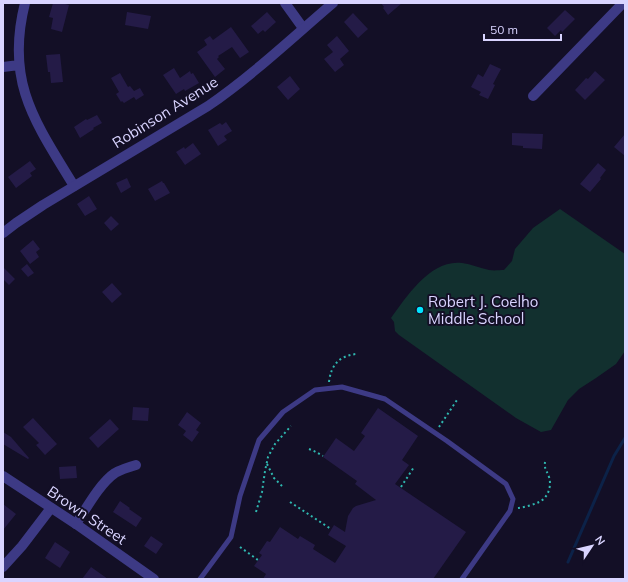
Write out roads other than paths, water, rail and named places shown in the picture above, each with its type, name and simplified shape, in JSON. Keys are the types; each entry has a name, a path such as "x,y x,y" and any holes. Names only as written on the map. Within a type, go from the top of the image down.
{"street":[{"path":"25,3 19,31 18,49 21,80 25,96 31,112 46,141 74,186"},
{"path":"285,3 303,28"},
{"name":"Robinson Avenue","path":"3,233 28,214 223,96 253,73 333,3"},
{"path":"533,96 623,3"},
{"path":"3,67 19,65"},
{"path":"76,524 102,485 108,479 122,469 136,465"},
{"name":"Brown Street","path":"3,476 76,524 154,579"},
{"path":"3,567 22,546 51,508"}],"lane":[{"path":"200,579 231,537 240,496 259,440 283,412 315,390 342,387 385,399 506,484 513,499 510,511 462,579"}],"waterway":[{"path":"568,562 614,456 625,438"}],"place":[{"name":"Robert J. Coelho Middle School","path":"420,310"}]}
